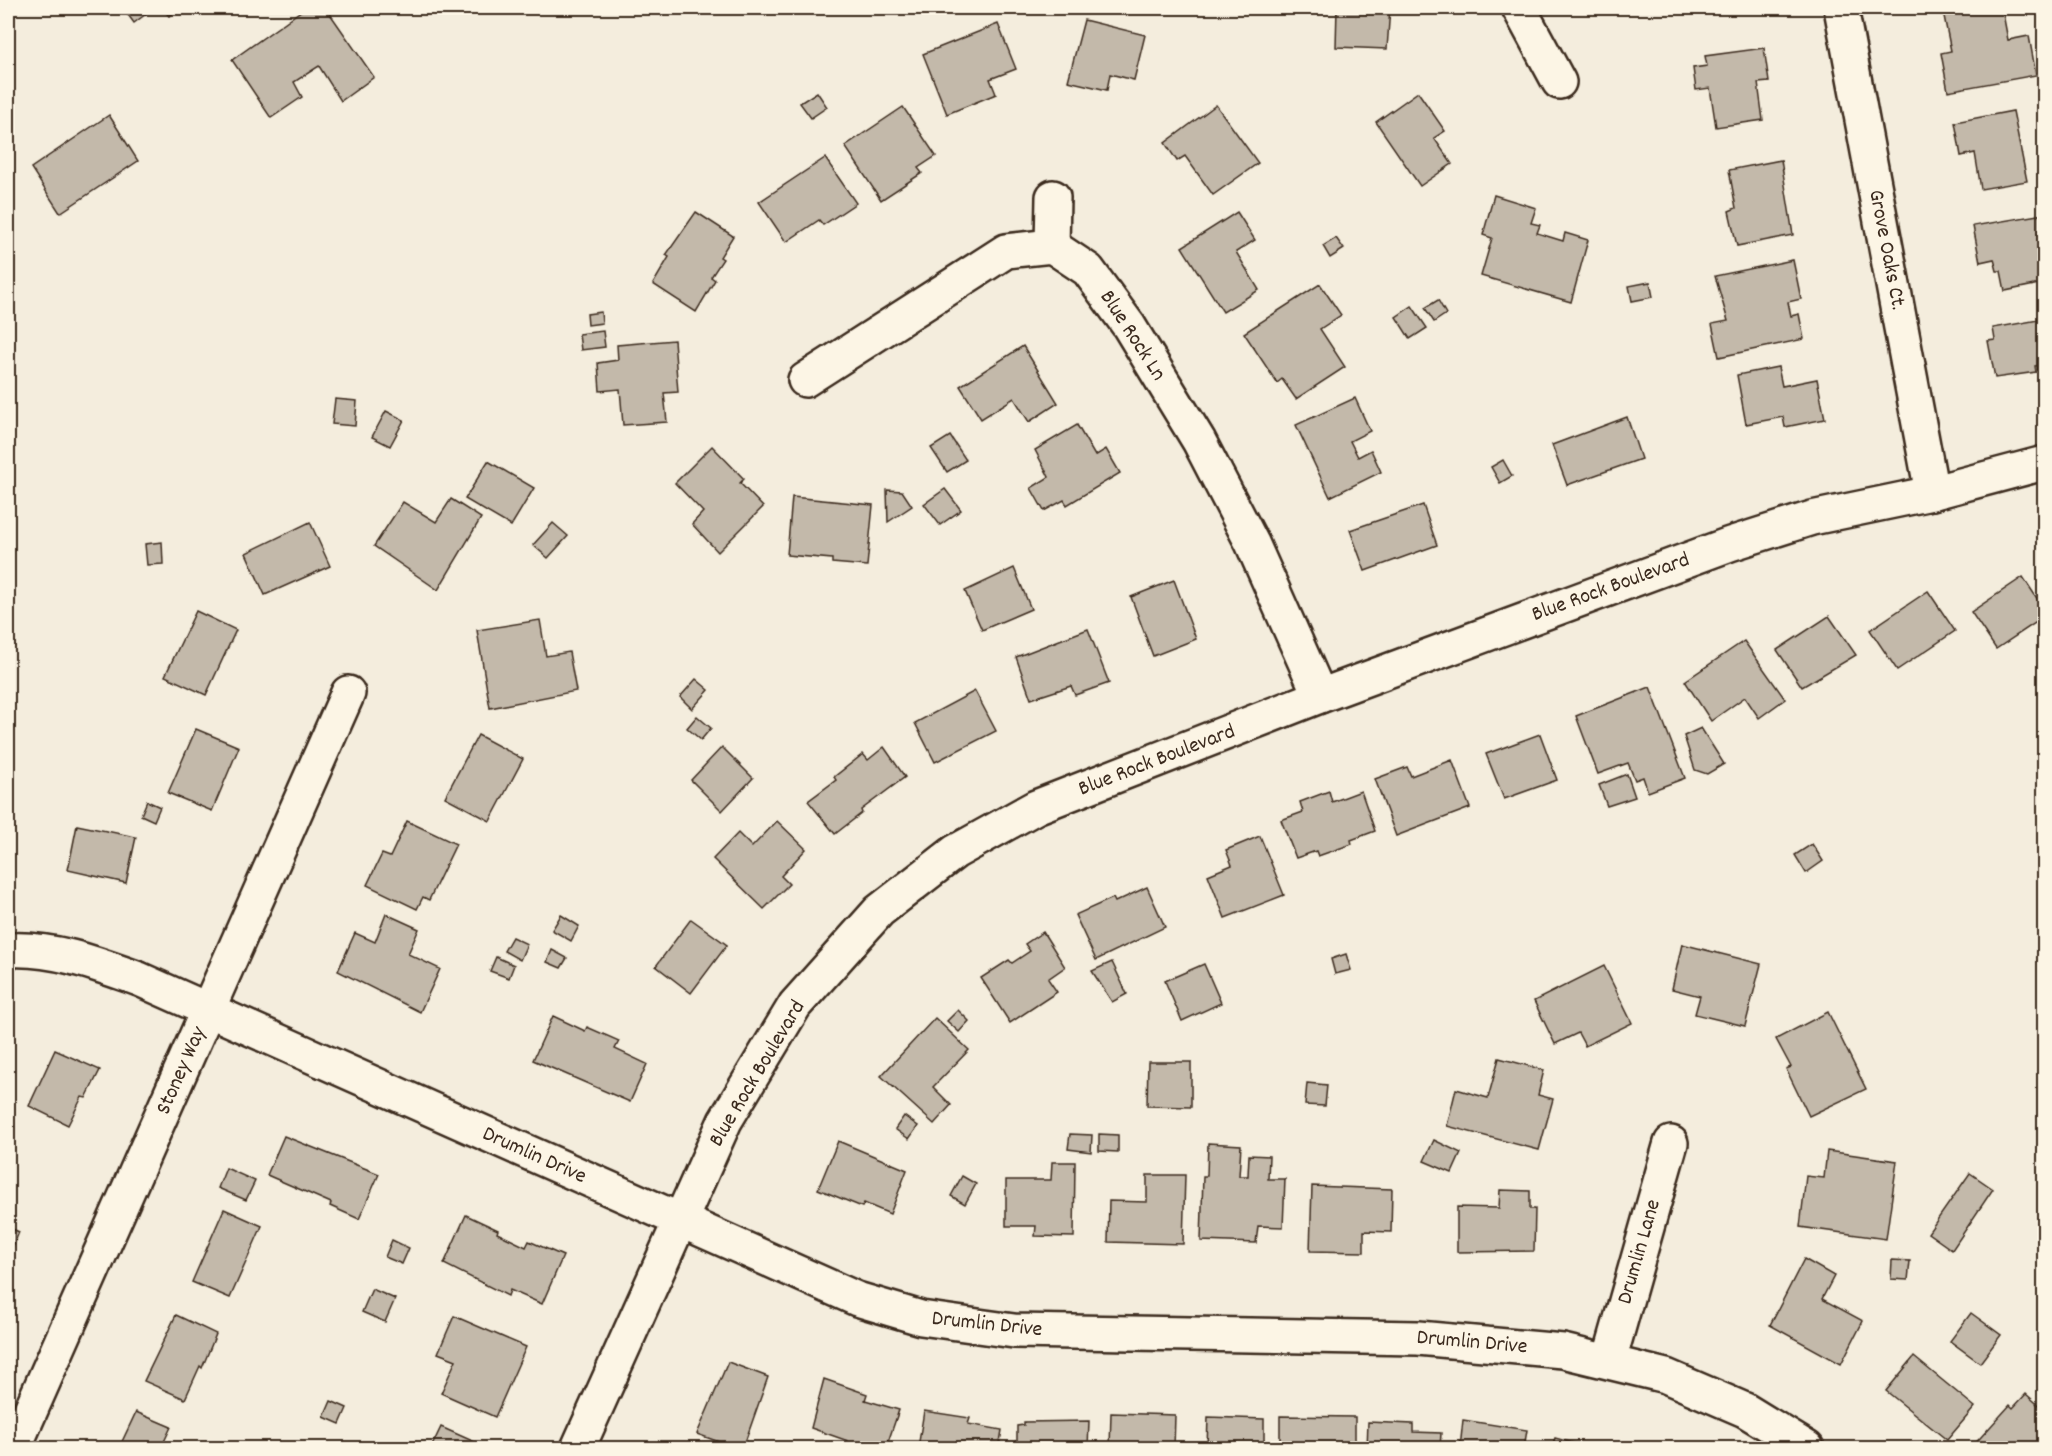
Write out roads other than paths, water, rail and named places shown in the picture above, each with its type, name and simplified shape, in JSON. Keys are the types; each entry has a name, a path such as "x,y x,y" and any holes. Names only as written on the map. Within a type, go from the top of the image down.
{"street":[{"path":"1519,8 1559,82"},
{"name":"Grove Oaks Ct.","path":"1841,8 1932,493"},
{"path":"805,380 1006,251 1052,246 1053,197"},
{"name":"Blue Rock Ln","path":"1052,246 1088,270 1129,326 1199,441 1252,543 1320,696"},
{"name":"Blue Rock Boulevard","path":"578,1449 725,1121 795,1005 879,911 955,852 1036,807 1320,696 1730,544 1812,518 1932,493 2044,463"},
{"name":"Stoney Way","path":"14,1449 348,693"},
{"name":"Drumlin Drive","path":"8,950 22,949 83,960 139,979 857,1299 933,1319 1014,1331 1418,1338 1563,1352 1610,1361 1666,1376 1745,1410 1807,1449"},
{"name":"Drumlin Lane","path":"1610,1361 1671,1143"}]}
